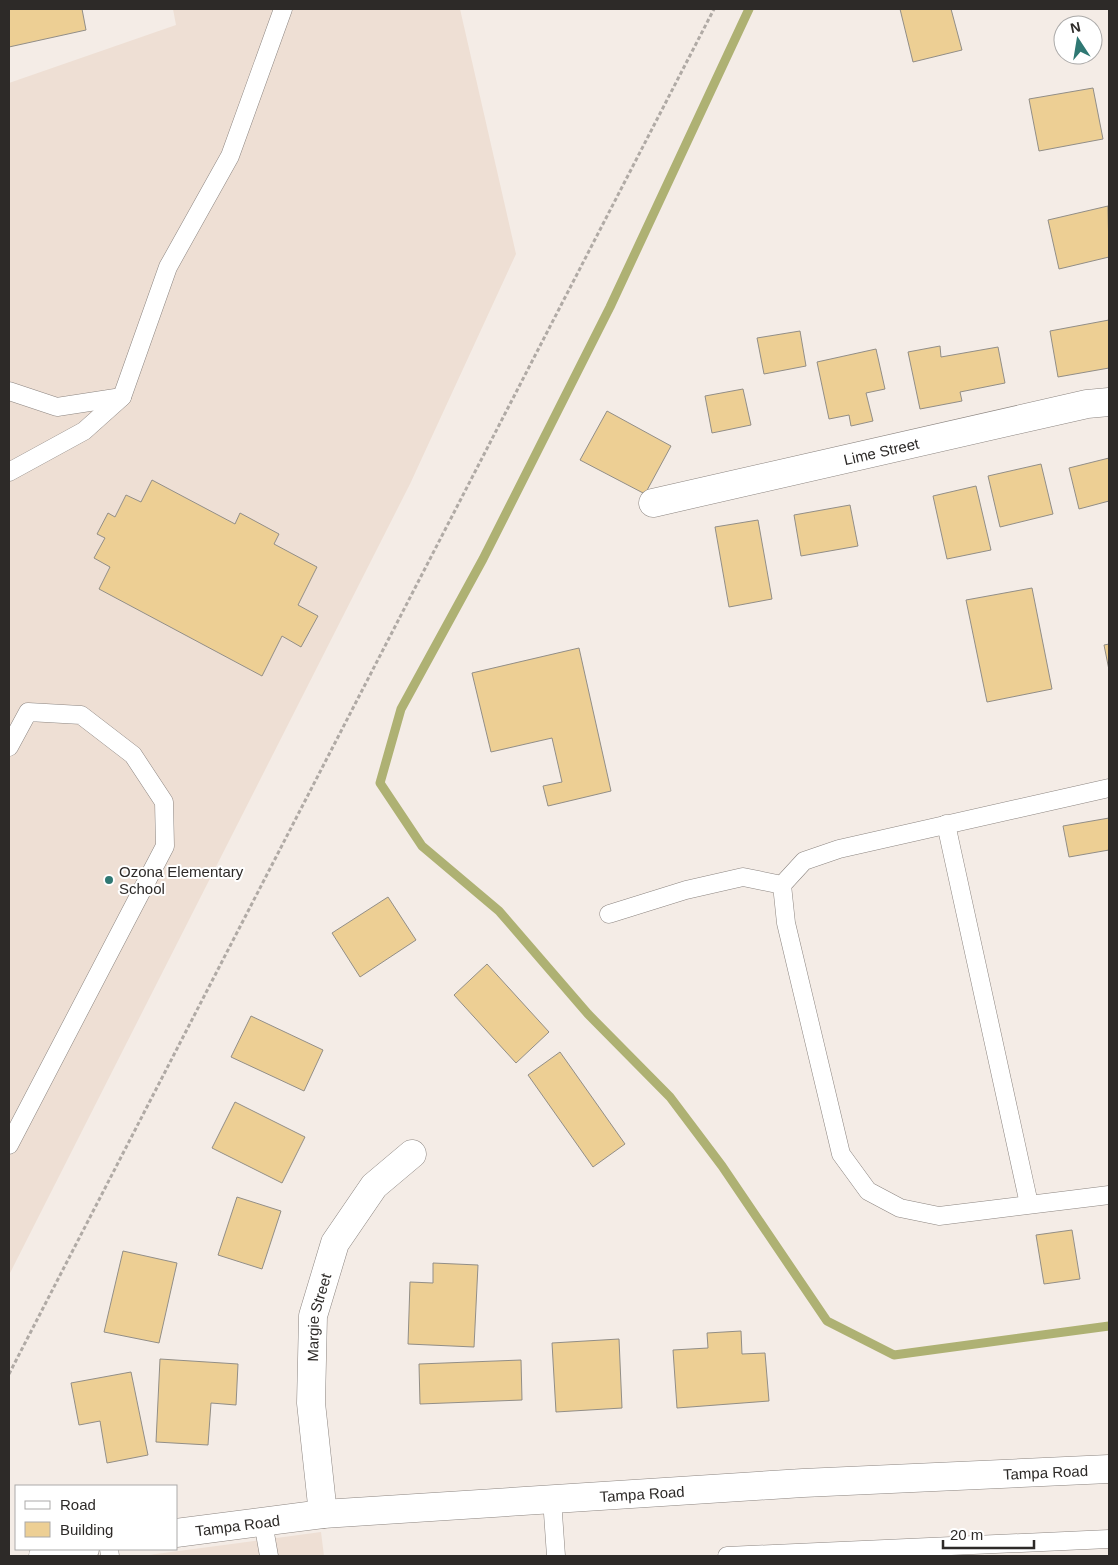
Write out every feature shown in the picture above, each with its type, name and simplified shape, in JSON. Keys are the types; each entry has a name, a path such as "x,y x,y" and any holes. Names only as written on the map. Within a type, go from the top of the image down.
{"street":[{"name":"Lime Street","path":"653,504 1087,404 1109,402"},
{"name":"Margie Street","path":"323,1514 311,1403 313,1316 336,1243 374,1186 412,1154"},
{"name":"Tampa Road","path":"178,1533 323,1514 803,1483 1109,1468"},
{"path":"45,1556 79,1550"}],"lane":[{"path":"9,472 84,431 122,397 168,267 230,156 283,9"},
{"path":"9,391 57,408 122,397"},
{"path":"9,747 28,712 81,714 133,754 164,802 165,846 9,1146"},
{"path":"1109,788 839,849 804,861 782,885 786,923 841,1154 868,1191 900,1208 939,1216 1109,1195"},
{"path":"946,824 1029,1204"},
{"path":"609,914 686,890 743,877 782,885"},
{"path":"552,1499 556,1556"},
{"path":"263,1522 268,1556"},
{"path":"727,1556 1109,1539"}],"path":[{"path":"9,1374 714,9"}],"shaded area":[{"name":"Ozona Elementary School","path":"173,9 460,9 516,254 410,484 9,1275 9,83 176,25"},
{"path":"321,1532 324,1556 142,1556 156,1554"}],"building":[{"path":"9,9 82,9 86,30 9,47"},
{"path":"900,9 951,9 962,50 913,62"},
{"path":"1093,88 1103,139 1039,151 1029,99"},
{"path":"1108,206 1109,257 1059,269 1048,220"},
{"path":"1109,320 1109,368 1058,377 1050,331"},
{"path":"800,331 806,366 764,374 757,338"},
{"path":"940,346 941,357 998,347 1005,383 960,392 962,401 920,409 908,352"},
{"path":"876,349 885,389 866,393 873,421 851,426 849,415 829,419 817,362"},
{"path":"743,389 751,425 712,433 705,396"},
{"path":"607,411 671,446 645,494 580,460"},
{"path":"1109,458 1109,501 1079,509 1069,468"},
{"path":"1041,464 1053,514 1000,527 988,476"},
{"path":"152,480 235,524 240,513 279,534 274,544 317,567 298,605 318,616 301,647 282,636 262,676 99,589 110,567 94,558 105,538 97,534 108,513 115,517 126,495 141,502"},
{"path":"976,486 991,550 947,559 933,496"},
{"path":"850,505 858,546 801,556 794,515"},
{"path":"758,520 772,599 729,607 715,527"},
{"path":"1032,588 1052,689 987,702 966,600"},
{"path":"1109,644 1109,670 1104,645"},
{"path":"579,648 611,791 548,806 543,786 562,782 552,738 491,752 472,673"},
{"path":"1109,818 1109,850 1069,857 1063,826"},
{"path":"388,897 416,940 360,977 332,933"},
{"path":"487,964 549,1032 516,1063 454,995"},
{"path":"251,1016 323,1050 304,1091 231,1057"},
{"path":"560,1052 625,1144 593,1167 528,1075"},
{"path":"235,1102 305,1137 282,1183 212,1148"},
{"path":"237,1197 281,1211 262,1269 218,1255"},
{"path":"1072,1230 1080,1279 1044,1284 1036,1235"},
{"path":"123,1251 177,1263 159,1343 104,1332"},
{"path":"433,1263 478,1265 474,1347 408,1344 410,1282 433,1283"},
{"path":"741,1331 742,1354 765,1353 769,1401 677,1408 673,1350 708,1348 707,1333"},
{"path":"619,1339 622,1408 556,1412 552,1343"},
{"path":"160,1359 238,1364 236,1405 211,1403 208,1445 156,1442"},
{"path":"521,1360 522,1400 420,1404 419,1364"},
{"path":"131,1372 148,1455 107,1463 100,1421 79,1425 71,1383"}],"waterway":[{"path":"749,9 610,307 483,559 401,709 380,783 422,846 499,911 588,1014 670,1097 722,1166 827,1321 894,1355 1109,1326"}],"place":[{"name":"Ozona Elementary School","path":"109,880"}]}
